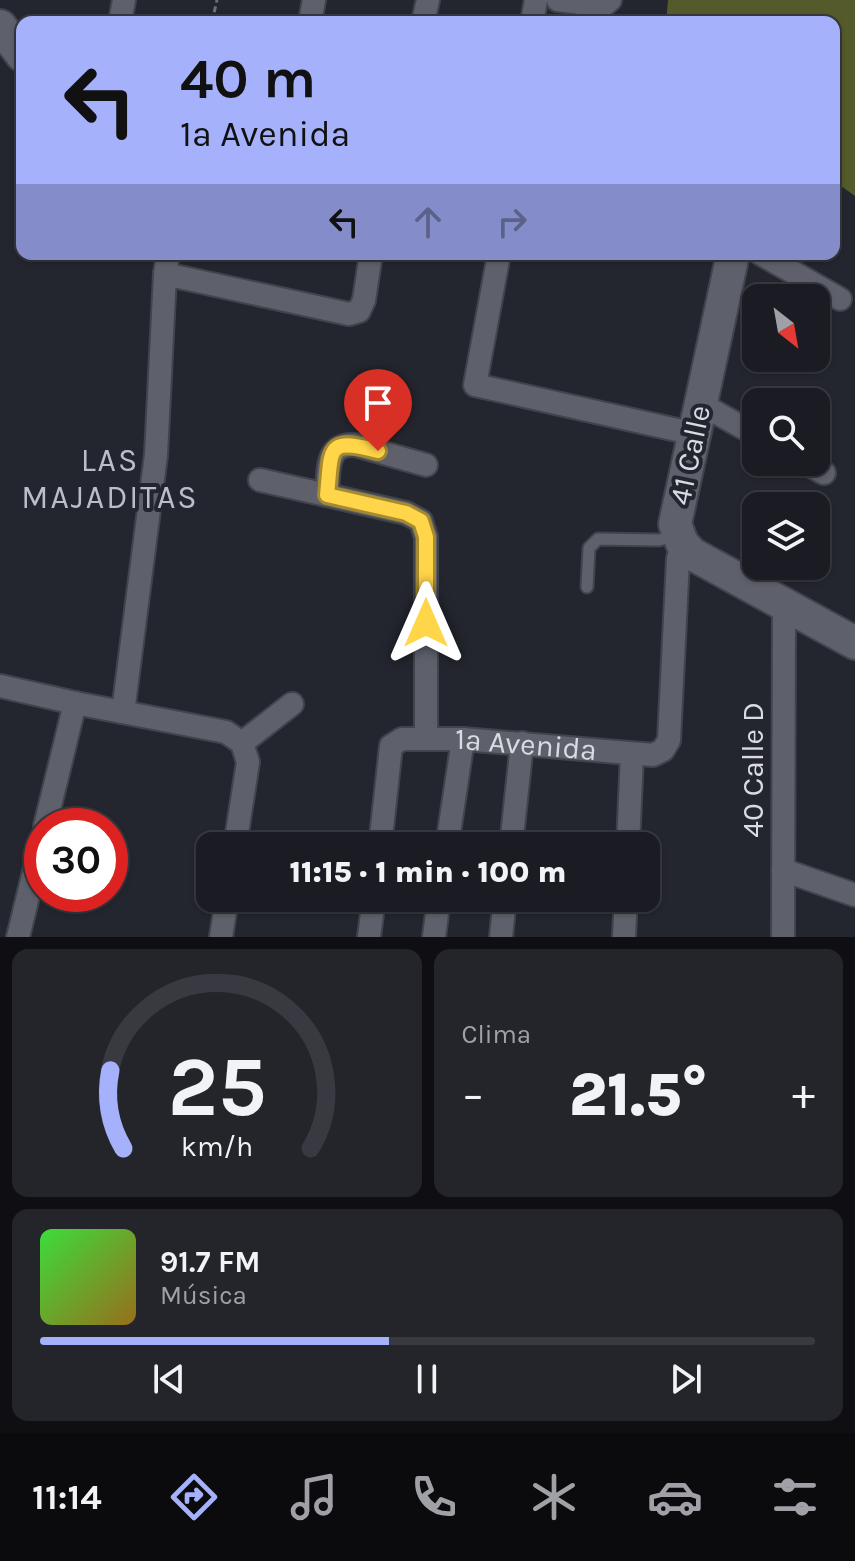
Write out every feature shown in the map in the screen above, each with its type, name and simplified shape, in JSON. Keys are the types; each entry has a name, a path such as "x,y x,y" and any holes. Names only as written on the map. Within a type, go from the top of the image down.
{"street":[{"path":"558,0 603,6 610,0"},
{"path":"0,26 16,47"},
{"path":"123,712 156,455 166,264 349,314 359,311 364,300 370,260"},
{"path":"498,260 475,385 698,419 742,431"},
{"name":"41 Calle","path":"663,750 669,740 681,539 675,524 732,260"},
{"path":"772,260 840,299"},
{"path":"327,495 331,455 338,446 355,445 426,465"},
{"path":"260,480 406,513 421,521 426,537 426,738"},
{"path":"681,539 692,554 855,643"},
{"name":"40 Calle D","path":"783,937 784,603"},
{"path":"0,686 226,732 242,743 248,762 237,832"},
{"path":"49,808 75,703"},
{"path":"242,743 292,704"},
{"name":"1a Avenida","path":"382,832 391,746 402,739 463,739 653,755 663,750"},
{"path":"449,832 463,739"},
{"path":"512,832 522,743"},
{"path":"629,832 632,754"},
{"path":"783,870 855,895"},
{"path":"18,937 24,912"},
{"path":"221,937 225,912"},
{"path":"369,937 372,912"},
{"path":"434,937 437,912"},
{"path":"501,937 504,912"},
{"path":"624,937 625,912"}],"lane":[{"path":"587,587 589,548 598,539 681,539"}],"green space":[{"path":"668,0 855,0 855,196 840,185 840,16 667,16"}],"district":[{"name":"LAS MAJADITAS","path":"110,478"}],"route":[{"path":"378,451 355,445 338,446 331,455 327,495 406,513 421,521 426,537 426,623"}]}
